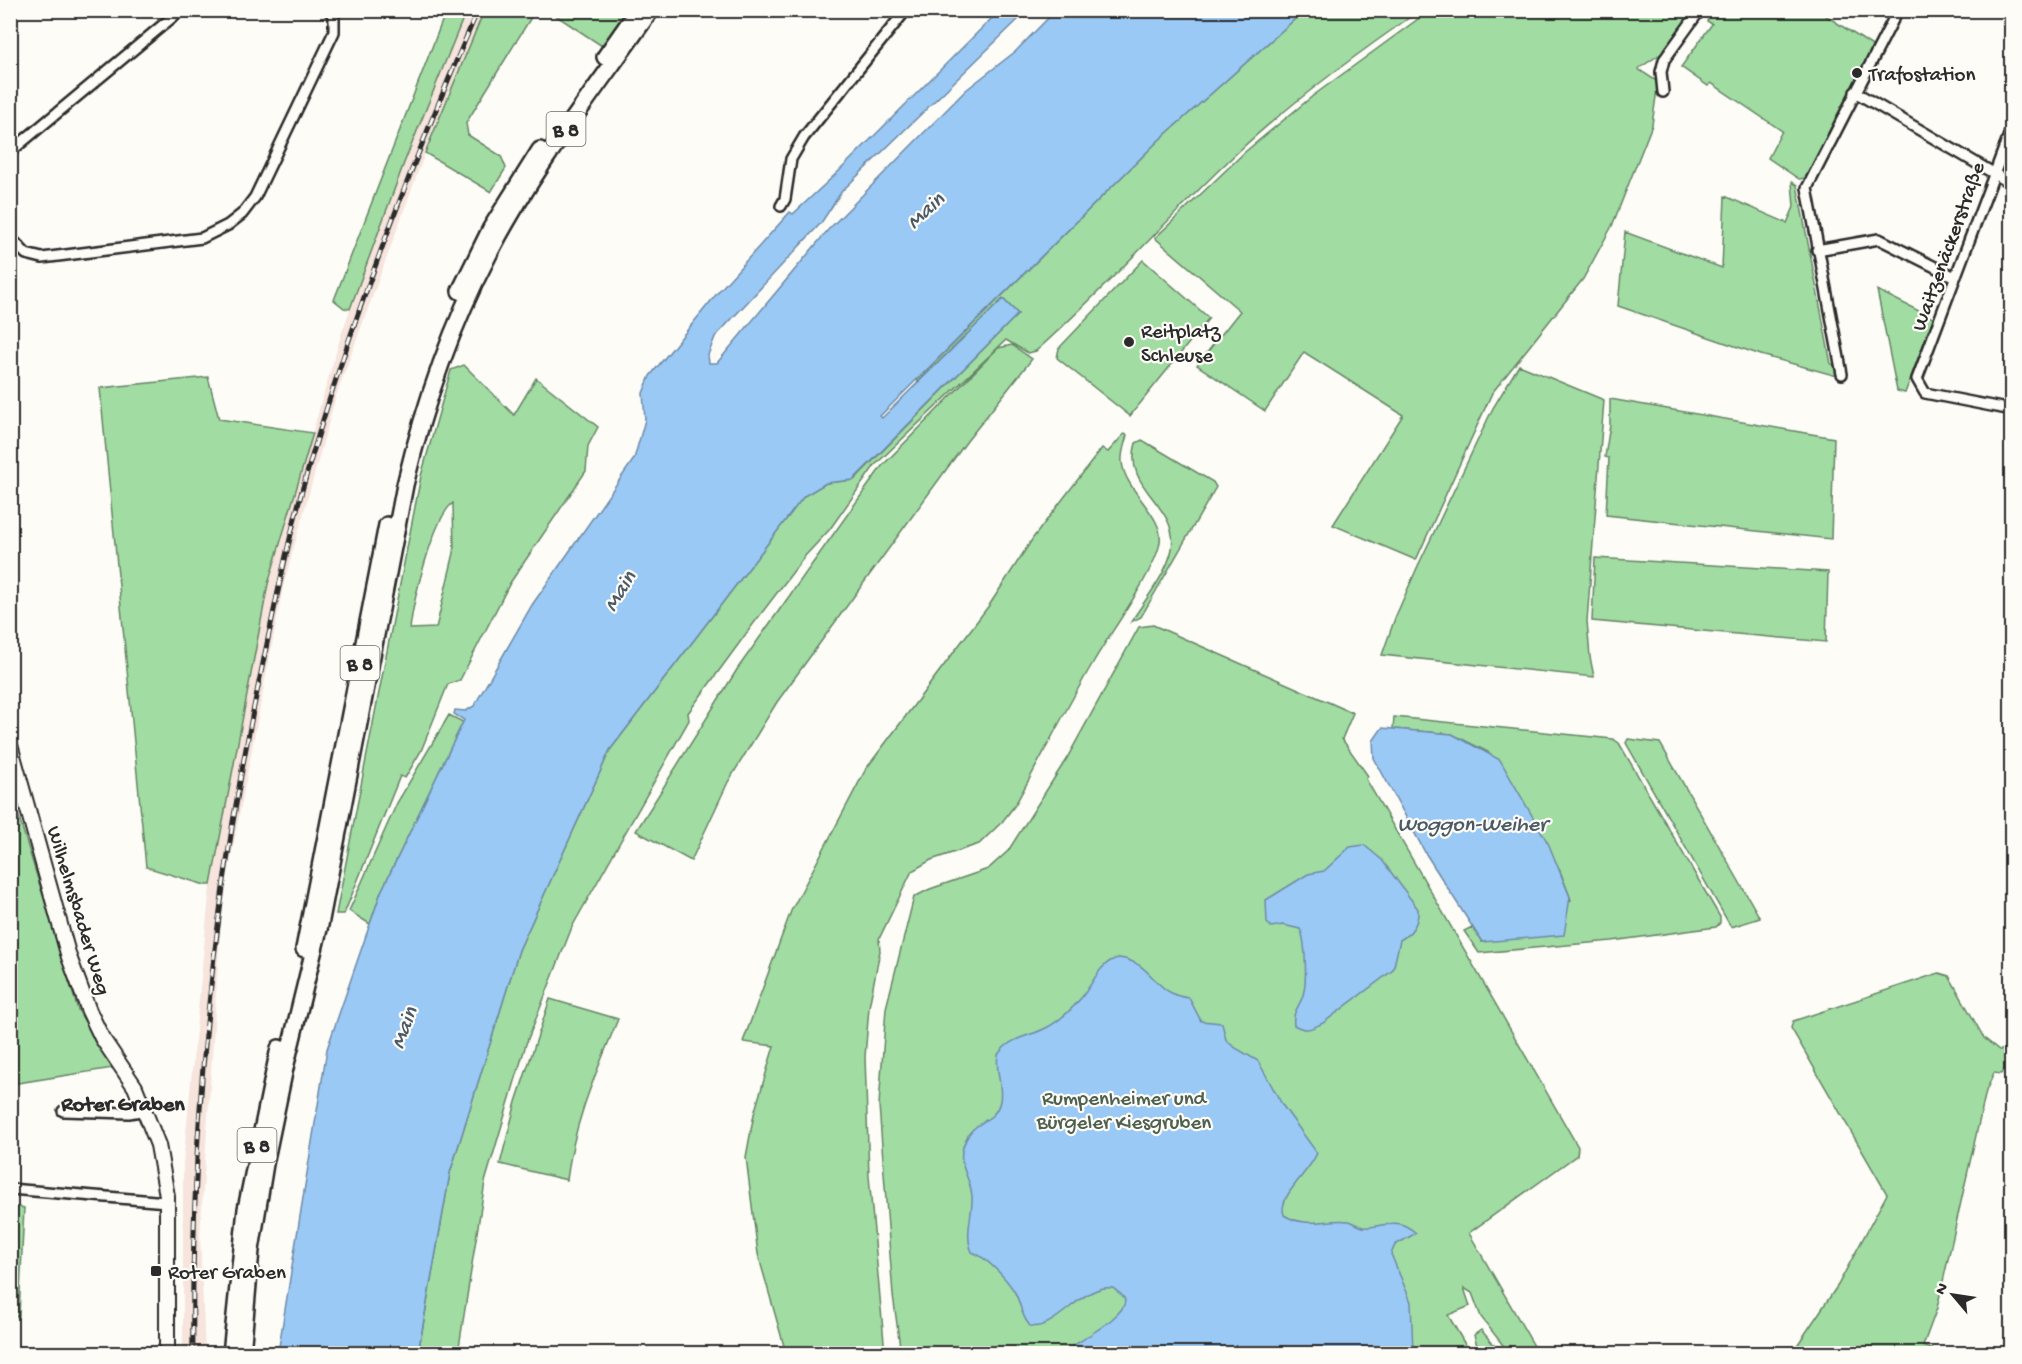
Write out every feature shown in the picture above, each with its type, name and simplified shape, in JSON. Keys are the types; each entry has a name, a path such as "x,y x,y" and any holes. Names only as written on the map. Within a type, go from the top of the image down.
{"main road":[{"name":"B 8","path":"231,1353 246,1209 270,1082 311,918 401,458 433,357 483,253 537,153 638,10"},
{"name":"B 8","path":"242,1353 256,1212 285,1068 320,926 410,466 438,369 483,253 545,160 651,10"}],"street":[{"path":"10,152 181,10"},
{"path":"10,237 26,254 42,258 202,238 228,225 242,214 255,197 334,32 334,15 328,10"},
{"path":"781,206 785,199 791,159 804,137 906,10"},
{"path":"1663,92 1661,72 1664,60 1700,10"},
{"path":"1842,374 1807,188 1894,12"},
{"path":"1855,92 2012,184"},
{"name":"Waitzenäckerstraße","path":"2012,127 1917,378 1925,393 2012,410"},
{"path":"1817,250 1879,239 1955,277"},
{"path":"10,443 10,456"},
{"name":"Wilhelmsbader Weg","path":"10,745 69,957 80,988 102,1038 135,1087 146,1110 161,1160 167,1202 166,1353"},
{"path":"63,1111 129,1113 146,1110"},
{"path":"10,1190 35,1194 167,1202"}],"shaded area":[{"path":"466,11 484,11 425,153 336,396 283,587 222,905 200,1235 205,1353 183,1354 183,1165 209,895 268,584 342,332 404,163"}],"green space":[{"path":"446,11 466,11 404,163 350,309 344,308 334,300"},
{"path":"484,11 535,11 466,123 468,135 501,156 506,168 491,192 425,153"},
{"path":"549,11 629,11 602,46"},
{"path":"1304,11 1419,11 1327,77 1261,131 1036,351 1028,353 1006,340 875,465 830,529 805,556 688,713 689,720 572,927 526,1044 485,1182 458,1353 418,1354 450,1173 519,950 610,750 804,496 826,483 854,480 1018,314 1003,299 918,382 917,380 1159,140"},
{"path":"1429,11 1694,11 1665,51 1638,69 1658,82 1652,125 1612,226 1583,279 1492,393 1416,560 1333,525 1403,415 1304,352 1265,411 1197,365 1240,311 1155,238 1246,151 1314,95"},
{"path":"1706,11 1819,11 1874,47 1806,178 1799,179 1768,158 1782,131 1711,83 1708,86 1681,67 1712,24 1707,21 1710,16"},
{"path":"1792,182 1797,185 1831,364 1835,365 1837,376 1761,355 1618,306 1625,232 1722,268 1725,196 1787,223 1794,207"},
{"path":"1143,260 1209,318 1130,416 1057,358 1059,348"},
{"path":"1877,290 1933,318 1905,393 1897,391"},
{"path":"1012,345 1032,359 967,441 777,702 728,782 691,861 636,831 738,668 882,466 998,348"},
{"path":"464,365 514,415 536,378 598,427 588,446 586,471 510,583 460,680 448,684 421,751 405,778 400,776 344,914 336,914 421,476 451,370","holes":["453,503 454,553 436,628 410,629 415,600 431,542 438,525"]},
{"path":"1519,365 1604,400 1587,621 1594,677 1382,655 1417,568 1493,408"},
{"path":"208,377 219,419 313,433 268,584 211,885 205,885 146,867 100,388"},
{"path":"1610,399 1834,438 1831,539 1606,515 1609,458 1605,457 1610,425"},
{"path":"1124,434 1127,435 1122,459 1125,473 1151,513 1160,532 1157,554 1132,601 1084,679 1015,805 1002,822 979,844 931,860 912,871 879,939 880,951 869,1007 865,1057 869,1176 885,1353 786,1353 758,1254 746,1157 754,1114 774,1046 743,1042 791,911 866,769 990,604 1033,538 1102,448 1108,452"},
{"path":"1142,440 1213,482 1216,487 1141,617 1131,622 1160,578 1172,549 1172,533 1167,520 1137,473 1134,459 1136,443"},
{"path":"1595,558 1828,572 1826,642 1592,621"},
{"name":"Rumpenheimer und Bürgeler Kiesgruben","path":"1153,625 1353,713 1342,739 1368,776 1366,779 1578,1147 1577,1155 1469,1233 1538,1353 1509,1353 1481,1317 1472,1293 1464,1288 1470,1306 1448,1315 1470,1353 901,1354 893,1295 879,1105 886,1008 914,897 930,889 988,869 1008,851 1067,758 1139,627"},
{"path":"449,715 463,722 381,892 370,924 349,911 397,803"},
{"path":"1394,717 1613,739 1619,743 1720,917 1720,923 1716,927 1612,941 1479,953 1464,931 1472,927 1482,942 1571,901 1570,897 1560,871 1488,752 1452,734 1393,729"},
{"path":"1628,739 1660,743 1760,918 1731,927 1626,743"},
{"path":"10,788 78,1010 113,1068 11,1084"},
{"path":"1939,973 1949,976 1984,1038 1999,1050 2012,1050 2011,1061 2001,1074 1994,1073 1986,1091 1937,1308 1923,1346 1944,1353 1792,1353 1838,1285 1887,1194 1791,1028 1793,1021"},
{"path":"550,999 618,1019 580,1117 567,1180 500,1164 516,1102"},
{"path":"10,1206 24,1208 19,1316 11,1316"},
{"path":"1481,1330 1501,1353 1479,1353 1474,1335"}],"water":[{"name":"Main","path":"999,11 1027,11 842,191 821,223 715,337 708,355 709,363 717,363 828,230 966,90 1016,51 1055,11 1304,11 1159,140 880,416 882,418 1003,299 1018,314 853,480 826,483 804,496 610,750 519,950 450,1173 418,1353 278,1353 327,1049 381,892 464,720 454,714 455,710 466,711 474,706 532,605 634,459 645,420 643,393 650,376 719,291 790,212 793,214 838,172"},
{"name":"Woggon-Weiher","path":"1382,728 1452,734 1500,760 1549,845 1570,897 1564,935 1482,942 1426,854 1374,758 1373,741"},
{"path":"1364,845 1382,860 1418,909 1416,923 1411,931 1400,940 1393,970 1323,1023 1305,1029 1294,1025 1295,1012 1302,999 1305,981 1305,951 1302,934 1300,929 1283,925 1271,927 1267,923 1266,900 1308,874 1324,871 1350,847"},
{"path":"1119,958 1140,966 1168,991 1189,998 1201,1021 1222,1023 1226,1040 1258,1061 1283,1106 1317,1153 1285,1200 1284,1215 1308,1222 1349,1221 1363,1227 1395,1223 1408,1227 1416,1233 1395,1245 1391,1254 1411,1302 1413,1353 1063,1353 1101,1328 1120,1312 1124,1304 1122,1295 1113,1288 1102,1288 1080,1299 1050,1322 1040,1326 1030,1326 1024,1317 1017,1296 1006,1280 989,1263 972,1252 969,1231 972,1197 963,1167 962,1153 964,1144 973,1129 991,1117 998,1108 1001,1090 997,1066 998,1055 1008,1044 1046,1028 1061,1018 1082,997 1102,968 1112,960"}],"railway":[{"path":"193,1354 196,1179 208,1006 231,834 277,597 303,487 340,366 405,186 478,10"}],"place":[{"name":"Trafostation","path":"1857,73"},
{"name":"Reitplatz Schleuse","path":"1129,342"},
{"name":"Roter Graben","path":"156,1271"}],"district":[{"name":"Roter Graben","path":"123,1102"}]}
